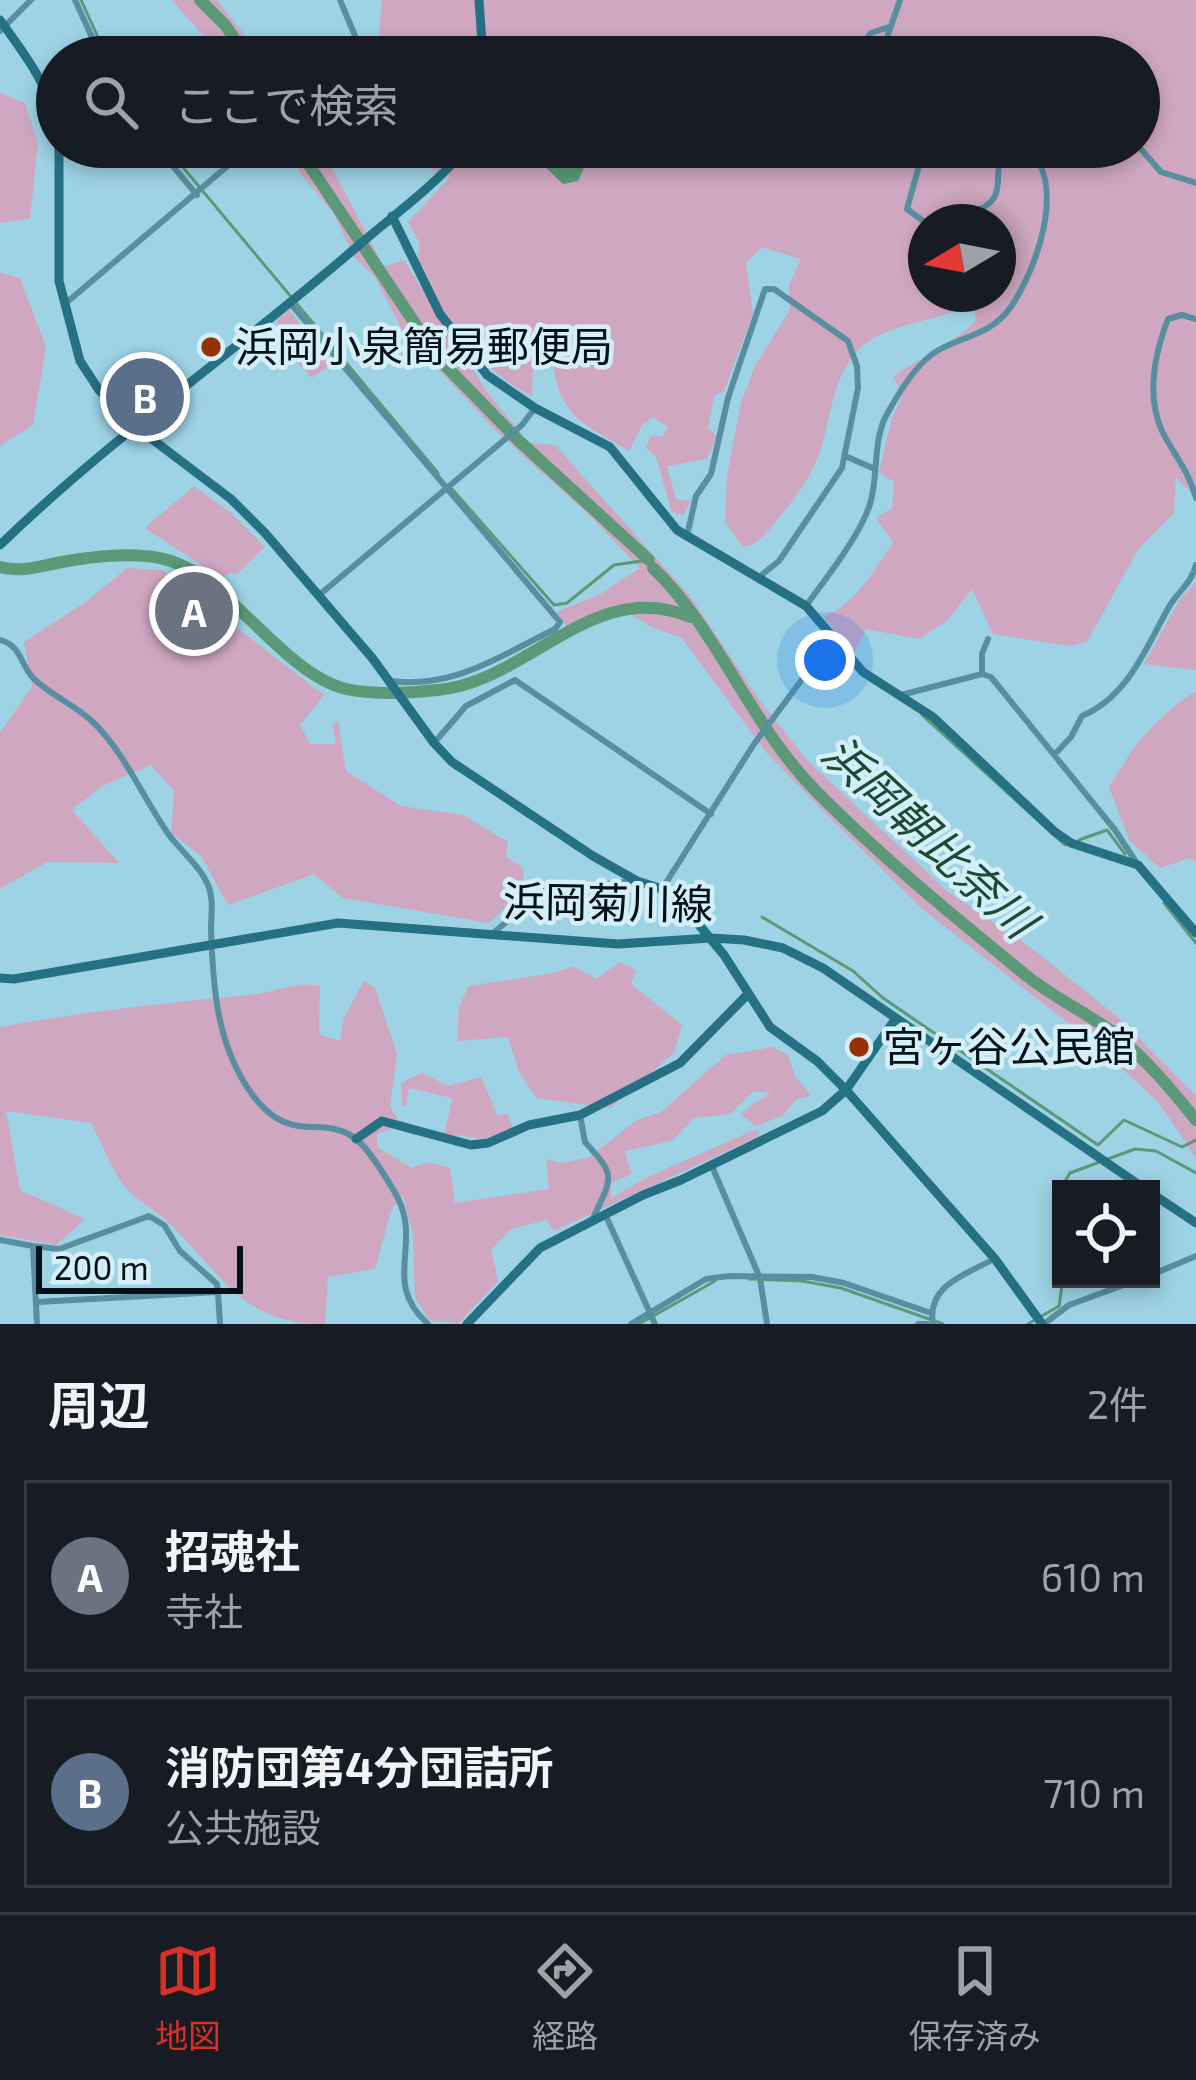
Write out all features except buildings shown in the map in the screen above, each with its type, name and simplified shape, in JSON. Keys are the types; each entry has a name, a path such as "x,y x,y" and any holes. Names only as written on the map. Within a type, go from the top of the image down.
{"street":[{"path":"31,0 2,26 36,68"},
{"path":"75,0 91,36"},
{"path":"340,0 355,36"},
{"path":"479,0 482,36"},
{"path":"888,36 900,0"},
{"path":"870,36 892,25"},
{"path":"59,168 63,305 80,361 99,389 136,427 231,499 390,681 434,743 473,778 679,902 711,938 770,1027 847,1090 995,1259 1043,1324 1069,1305 1115,1288"},
{"path":"174,168 197,195"},
{"path":"63,305 226,168"},
{"path":"1,543 293,302 444,168"},
{"path":"908,204 918,168"},
{"path":"989,204 996,196 997,168"},
{"path":"806,606 866,514 885,418 908,381 930,355 982,332 1009,309 1045,234 1041,168"},
{"path":"1155,168 1196,183"},
{"path":"392,216 451,332 488,375 535,408 610,447 662,513 687,536 806,606 862,672 933,717 1065,839 1138,865"},
{"path":"687,536 696,496 711,474 728,398 765,289 774,289 838,332 853,348 857,388 845,456 779,561 759,577"},
{"path":"293,302 560,622 482,669 436,681 390,681"},
{"path":"1196,319 1182,315 1168,320 1152,388 1161,429 1187,468 1196,498"},
{"path":"318,596 522,425 535,408"},
{"path":"845,456 875,470"},
{"path":"1055,754 1082,716 1106,706 1135,670 1196,565"},
{"path":"662,889 754,744 832,638"},
{"path":"982,674 988,639"},
{"path":"0,640 17,649 36,681 76,707 113,747 170,837 208,884 222,1039 265,1111 292,1127 334,1131 356,1139 402,1208 409,1234 402,1280 406,1298 428,1324"},
{"path":"982,674 1006,694 1196,933"},
{"path":"901,695 982,674"},
{"path":"434,743 466,706 515,680 711,814"},
{"path":"492,934 542,891 600,888 637,880"},
{"name":"浜岡菊川線","path":"0,978 338,923 618,944 711,938 769,943 804,957 1132,1180"},
{"path":"356,1139 382,1121 456,1143 488,1143 529,1125 580,1115 680,1064 747,995"},
{"path":"473,1321 540,1248 806,1120 847,1090 896,1018"},
{"path":"580,1115 586,1142 600,1153 609,1181 592,1220"},
{"path":"711,1163 760,1278 767,1324"},
{"name":"浜岡菊川線","path":"1160,1199 1196,1223"},
{"path":"605,1214 655,1324"},
{"path":"0,1240 59,1249 148,1216 164,1225 179,1251 217,1284 220,1324"},
{"path":"33,1246 37,1324"},
{"path":"1160,1271 1196,1256"},
{"path":"918,1324 930,1324 946,1282 995,1259"},
{"path":"631,1324 706,1279 812,1277 931,1313"},
{"path":"37,1302 218,1292"}],"shaded area":[{"path":"172,0 217,0 245,36 204,36"},
{"path":"382,0 1196,0 1196,497 1176,478 1174,513 1139,548 1087,642 1069,646 993,634 972,589 948,620 919,639 866,629 853,656 823,616 854,596 893,542 876,518 892,508 894,482 879,472 903,394 893,377 967,329 976,320 974,312 1016,312 1016,204 908,204 908,312 952,312 889,331 858,350 835,393 818,457 806,482 767,533 743,547 725,522 727,475 741,403 755,366 790,310 789,285 801,259 762,247 746,263 753,314 724,391 714,396 708,429 717,436 707,459 667,466 676,499 691,501 683,515 672,512 656,457 646,448 651,435 662,437 668,427 653,417 643,424 629,451 568,408 552,361 533,365 532,396 512,385 479,357 451,323 416,267 420,244 408,222 450,177 429,168 546,168 563,184 580,168 1160,168 1160,36 379,36"},
{"path":"0,93 25,103 36,136 36,161 30,219 0,223"},
{"path":"297,168 332,168 384,267 404,260 487,392 529,443 555,445 690,596 760,701 807,760 948,892 1030,947 1118,1017 1196,1096 1196,1158 1158,1102 1099,1047 921,908 826,814 764,750 682,638 626,611 567,627 557,612 600,594 640,568 497,432 403,332 375,277 354,257 334,214"},
{"path":"546,168 584,168 578,181 563,184"},
{"path":"0,272 20,278 46,347 33,425 0,446"},
{"path":"289,310 332,363 312,378 281,345 287,336 276,321"},
{"path":"194,486 231,513 265,547 236,575 232,572 221,578 145,528"},
{"path":"127,568 162,570 324,695 300,725 310,744 336,744 333,725 338,721 346,771 401,806 463,815 508,842 506,857 522,867 525,884 518,896 489,923 343,898 314,874 228,905 201,856 171,833 174,791 151,765 102,786 72,810 119,863 47,862 0,889 0,733 32,687 24,642"},
{"path":"1196,582 1196,670 1144,664 1180,599"},
{"path":"1196,691 1196,862 1190,858 1160,868 1129,840 1109,787 1146,733"},
{"path":"620,962 636,970 631,984 682,1025 674,1053 610,1108 536,1098 519,1072 508,1037 457,1041 459,1008 468,986 573,966 596,979"},
{"path":"364,981 375,988 397,1054 390,1107 401,1125 377,1134 377,1147 412,1168 427,1162 450,1168 455,1203 549,1189 546,1159 560,1163 588,1158 637,1120 661,1112 726,1055 773,1047 788,1055 795,1076 811,1096 797,1099 782,1116 756,1126 740,1114 771,1092 752,1092 730,1114 694,1118 672,1141 625,1151 632,1174 611,1183 611,1198 648,1177 759,1131 758,1137 554,1231 547,1220 511,1229 491,1249 498,1281 459,1323 429,1320 415,1297 413,1235 403,1196 392,1208 375,1269 328,1277 325,1324 296,1322 235,1293 169,1223 131,1193 91,1123 6,1111 20,1190 85,1219 56,1245 0,1235 0,1027 312,985 320,986 319,1034 340,1041 344,1017"},
{"path":"422,1073 448,1086 481,1077 498,1116 508,1113 512,1129 485,1139 457,1135 452,1141 444,1137 452,1098 409,1088 402,1107 401,1083"}],"waterway":[{"path":"81,0 97,36"},
{"name":"浜岡朝比奈川","path":"200,0 232,36"},
{"path":"184,168 438,473"},
{"name":"浜岡朝比奈川","path":"311,168 438,358 519,441 649,560"},
{"path":"452,489 554,605 567,603 614,565 649,560 653,568"},
{"path":"0,567 24,569 117,556 171,561 210,583 304,668 332,684 368,692 426,691 470,683 591,620 623,610 655,608 690,617"},
{"name":"浜岡朝比奈川","path":"653,568 696,618 771,736 815,790 890,861 1022,972 1125,1043 1196,1120"},
{"path":"922,715 1065,845"},
{"path":"1079,840 1107,830 1125,854"},
{"path":"1164,903 1196,943"},
{"path":"762,917 853,971 883,998 1098,1145 1124,1120 1182,1147 1196,1140"},
{"path":"1066,1180 1070,1173 1135,1149 1156,1151 1196,1173"},
{"path":"749,1279 841,1288 943,1324"},
{"path":"639,1324 715,1281"},
{"path":"1028,1324 1059,1306 1062,1288"}],"place":[{"name":"浜岡小泉簡易郵便局","path":"211,347"},
{"name":"消防団第4分団詰所","path":"145,397"},
{"name":"招魂社","path":"194,611"},
{"name":"宮ヶ谷公民館","path":"859,1047"}]}
